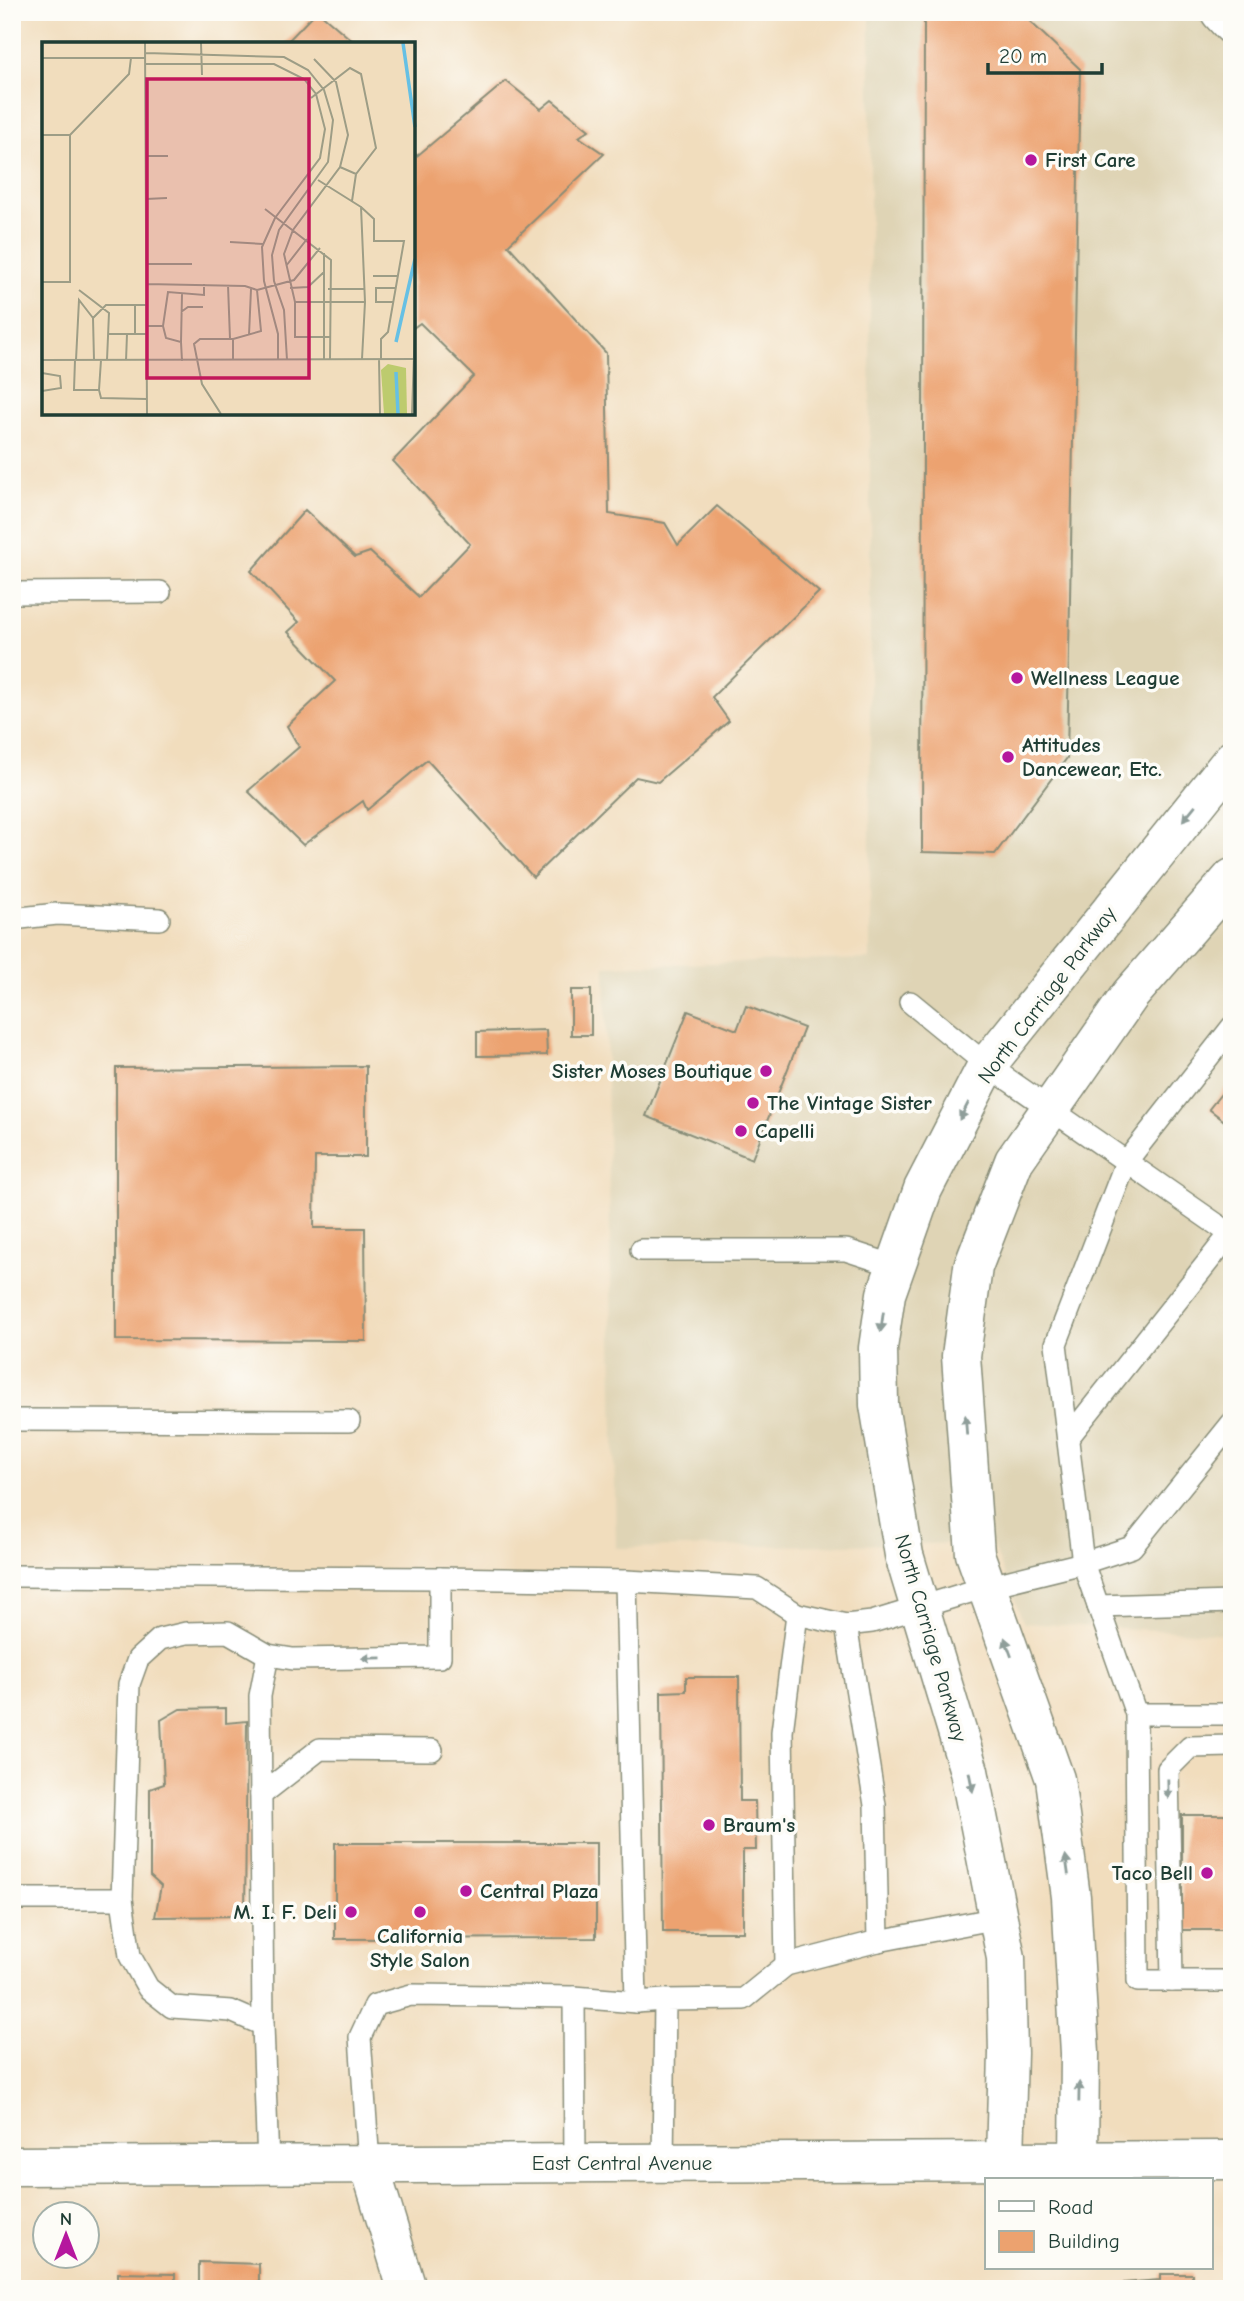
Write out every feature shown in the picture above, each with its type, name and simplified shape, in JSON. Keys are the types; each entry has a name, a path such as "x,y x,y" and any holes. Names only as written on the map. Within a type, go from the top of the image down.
{"street":[{"path":"1220,12 1232,24"},
{"name":"North Carriage Parkway","path":"1005,2159 1008,2053 1006,1958 969,1771 904,1555 879,1405 878,1348 886,1294 923,1189 987,1065 1232,760"},
{"path":"1079,2161 1080,2053 1072,1910 1055,1779 975,1554 961,1356 973,1268 1014,1161 1130,995 1232,877"},
{"name":"East Central Avenue","path":"12,2166 1005,2159 1232,2160"},
{"path":"369,2164 407,2289"}],"lane":[{"path":"12,593 160,592"},
{"path":"12,919 57,914 159,919"},
{"path":"910,1002 987,1065 1231,1234 1068,1438"},
{"path":"1232,1027 1126,1162 1056,1344 1083,1563 1136,1714 1138,1981 1232,1982"},
{"path":"641,1250 846,1250 895,1266"},
{"path":"12,1420 349,1421"},
{"path":"12,1576 440,1578 626,1581 757,1588 797,1614 846,1625 872,1622 986,1587 1083,1563 1132,1546 1232,1423"},
{"path":"262,2025 231,2011 172,2007 148,1988 130,1956 122,1899 129,1684 138,1659 160,1639 186,1633 228,1632 268,1655 293,1659 440,1657 440,1578"},
{"path":"626,1581 636,2002"},
{"path":"1098,1606 1232,1602"},
{"path":"786,1965 782,1731 797,1614"},
{"path":"846,1625 875,1805 878,1941"},
{"path":"268,1655 260,1696 262,2025 268,2165"},
{"path":"1136,1714 1232,1714"},
{"path":"1172,1981 1168,1769 1190,1747 1232,1746"},
{"path":"261,1795 320,1749 432,1750"},
{"path":"12,1899 122,1899"},
{"path":"369,2164 360,2037 375,2006 411,1995 574,1997 636,2002 744,1999 786,1965 878,1941 998,1918"},
{"path":"574,1997 575,2164"},
{"path":"663,2163 665,2000"}],"shaded area":[{"path":"870,12 1232,12 1232,1634 1024,1623 992,1543 616,1548 605,966 870,959"}],"building":[{"path":"319,12 354,42 287,42"},
{"path":"924,12 1020,12 1080,69 1067,758 995,854 922,852"},
{"path":"506,81 541,109 552,100 589,130 579,137 604,154 508,245 606,353 609,514 665,523 678,545 717,506 819,592 712,697 729,721 658,782 636,777 533,877 427,760 367,810 363,801 303,845 248,791 299,747 287,726 335,681 288,632 299,622 251,571 305,510 355,557 370,552 419,597 470,544 393,461 474,376 420,323 415,327 415,154 417,156"},
{"path":"571,990 591,990 591,1035 571,1035"},
{"path":"746,1006 804,1028 752,1159 646,1116 688,1011 737,1030"},
{"path":"546,1030 547,1055 477,1056 477,1032"},
{"path":"366,1066 366,1157 315,1157 314,1228 365,1228 366,1341 116,1340 116,1068"},
{"path":"1232,1080 1232,1127 1209,1109"},
{"name":"Braum's","path":"686,1677 739,1677 740,1801 755,1801 756,1850 743,1850 743,1932 663,1932 661,1692 686,1691"},
{"path":"226,1708 226,1723 247,1721 245,1916 155,1917 161,1886 150,1876 150,1789 164,1784 161,1720 180,1709"},
{"name":"Taco Bell","path":"1182,1815 1232,1815 1232,1930 1182,1930"},
{"name":"Central Plaza","path":"335,1843 596,1843 596,1938 335,1939"},
{"path":"199,2262 259,2264 259,2289 199,2289"},
{"path":"118,2273 175,2274 175,2289 118,2289"},
{"path":"1160,2274 1192,2274 1192,2289 1124,2289 1124,2283 1160,2280"}],"place":[{"name":"First Care","path":"1031,160"},
{"name":"Wellness League","path":"1017,678"},
{"name":"Attitudes Dancewear, Etc.","path":"1008,757"},
{"name":"Sister Moses Boutique","path":"766,1071"},
{"name":"The Vintage Sister","path":"753,1103"},
{"name":"Capelli","path":"741,1131"},
{"name":"Braum's","path":"709,1825"},
{"name":"Taco Bell","path":"1207,1873"},
{"name":"Central Plaza","path":"466,1891"},
{"name":"M. I. F. Deli","path":"351,1912"},
{"name":"California Style Salon","path":"420,1912"}]}
